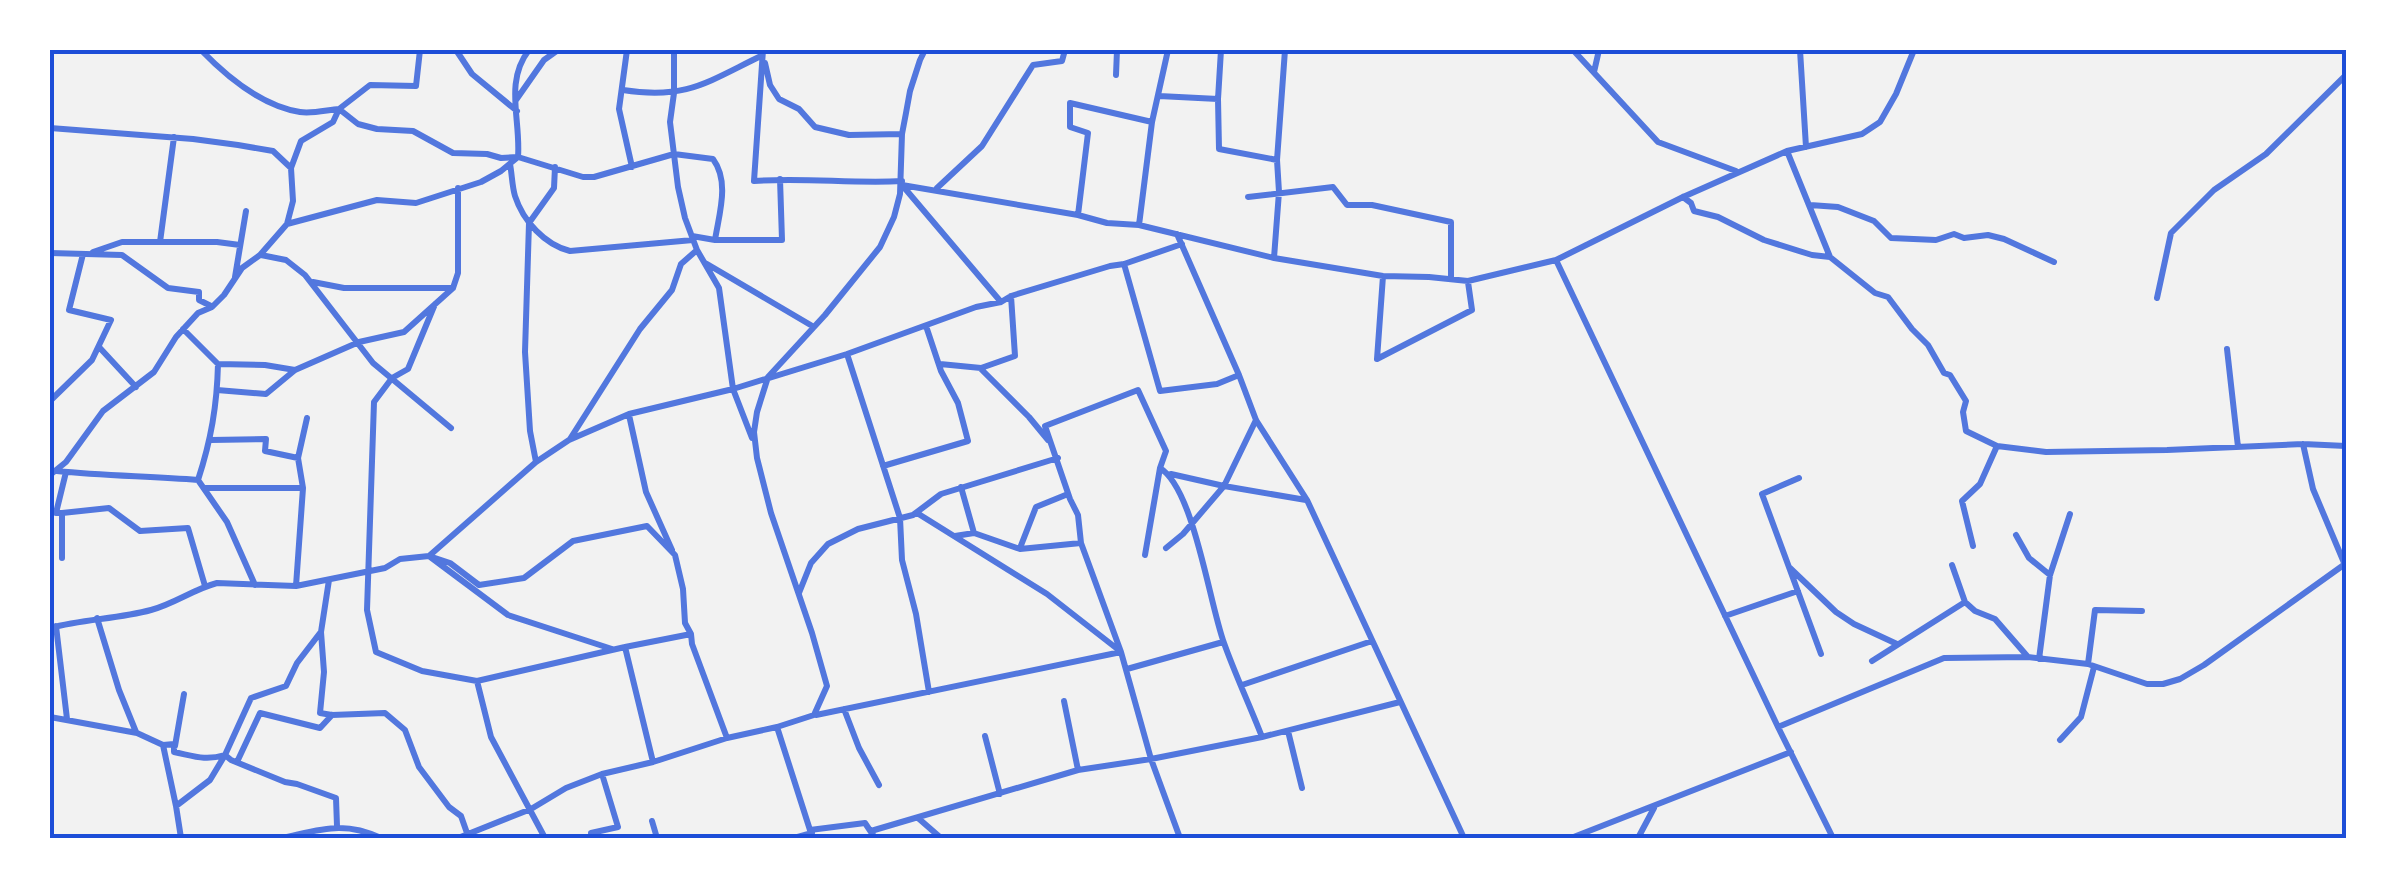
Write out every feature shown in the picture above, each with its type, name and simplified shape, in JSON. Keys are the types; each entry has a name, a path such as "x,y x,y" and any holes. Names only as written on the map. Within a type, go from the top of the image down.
{"street":[{"path":"201,50 270,104 304,113 339,108 370,85 416,86 420,50"},
{"path":"456,50 472,74 517,111"},
{"path":"288,224 377,200 416,203 501,171 518,156 520,137 514,89 522,59 529,50"},
{"path":"515,100 544,60 558,50"},
{"path":"627,50 618,109 632,167"},
{"path":"674,50 670,122 678,187 692,238 719,288 734,389 827,686 814,715"},
{"path":"754,444 768,377 880,247 894,217 902,183 902,134 910,90 925,50"},
{"path":"936,189 982,146 1033,65 1062,61 1065,50"},
{"path":"1116,75 1117,50"},
{"path":"1139,226 1152,122 1168,50"},
{"path":"1222,50 1219,148 1277,160"},
{"path":"1274,258 1285,50"},
{"path":"1573,50 1658,142 1738,172"},
{"path":"1594,72 1598,50"},
{"path":"1800,50 1806,147"},
{"path":"763,52 754,181 902,183 1139,226 1274,258 1383,276 1468,282 1556,260 1787,151 1862,134 1880,122 1914,50"},
{"path":"623,90 674,93 713,82 763,52"},
{"path":"763,52 770,85 778,99 798,109 815,127 849,135 902,134"},
{"path":"2157,298 2171,233 2214,190 2266,154 2346,75"},
{"path":"1159,96 1218,99"},
{"path":"1078,215 1088,133 1070,127 1070,103 1152,122"},
{"path":"339,108 358,124 413,131 453,153 518,156 583,177 674,154 713,159 718,165 723,192 716,240"},
{"path":"53,473 66,462 103,411 154,372 183,329 198,313 224,296 242,268 260,255 288,224 293,200 292,168 301,141 334,122 339,108"},
{"path":"50,128 174,137 273,152 292,168"},
{"path":"160,242 174,137"},
{"path":"1787,151 1830,257"},
{"path":"510,163 515,196 529,224 555,248 570,251 692,238 782,240 780,179"},
{"path":"536,462 525,352 529,224 554,188 555,167"},
{"path":"902,183 1001,302"},
{"path":"1248,197 1333,187 1347,204 1372,205 1451,222 1451,278"},
{"path":"217,390 266,394 295,370 359,342 404,332 454,288 458,273 458,188"},
{"path":"1683,197 1691,202 1694,211 1718,217 1764,240 1830,257 1875,293 1888,297 1928,344 1966,401 1966,432 1997,446 2046,452 2346,446"},
{"path":"1810,206 1838,208 1874,221 1891,238 1936,240 1954,234 1964,238 2004,238 2054,262"},
{"path":"234,278 246,211"},
{"path":"1177,234 1256,420 1307,500 1464,838"},
{"path":"86,254 122,242 240,245"},
{"path":"429,556 536,462 569,440 630,414 734,389 1182,244"},
{"path":"569,440 640,330 672,290 681,264 697,250"},
{"path":"50,253 122,255 168,288 199,292 199,300 212,307"},
{"path":"50,401 92,360 111,320 69,310 86,254"},
{"path":"260,255 286,260 312,282 373,363 451,428"},
{"path":"1556,260 1833,838"},
{"path":"705,264 814,327"},
{"path":"1124,264 1160,391 1216,384 1239,375"},
{"path":"1383,276 1377,359 1472,310 1468,282"},
{"path":"312,282 344,288 454,288"},
{"path":"940,364 980,368 1015,356 1012,296"},
{"path":"435,304 408,369 392,378 374,402 367,610 376,652 422,671 477,681 691,634"},
{"path":"883,466 968,440 958,404 926,326"},
{"path":"183,329 218,364 295,370"},
{"path":"99,346 136,387"},
{"path":"2227,350 2238,447"},
{"path":"847,354 900,518 902,560 929,692"},
{"path":"198,480 211,440 218,364"},
{"path":"980,368 1030,417 1052,446"},
{"path":"1145,555 1166,451 1138,390 1046,426 1078,515 1081,543 1127,669 1151,759 1180,838"},
{"path":"630,414 646,492 675,556 683,589 685,623 727,738"},
{"path":"296,586 303,488 298,458 307,418"},
{"path":"1166,548 1224,486 1256,420"},
{"path":"211,440 266,439 265,450 298,458"},
{"path":"1778,727 1944,658 2039,659 2091,666 2147,684 2180,680 2346,565 2312,490 2303,444"},
{"path":"1974,546 1962,501 1980,484 1997,446"},
{"path":"798,594 811,563 828,544 858,529 917,512 961,486 1058,458"},
{"path":"1160,468 1170,474 1224,486 1307,500"},
{"path":"62,558 56,514 66,472"},
{"path":"53,473 198,480 226,522 255,586"},
{"path":"1170,474 1192,522 1223,642 1262,737"},
{"path":"1799,478 1762,494 1821,654"},
{"path":"961,486 974,533"},
{"path":"204,488 303,488"},
{"path":"1020,549 1036,507 1068,494"},
{"path":"56,514 109,508 140,531 188,528 205,586"},
{"path":"917,512 1047,594 1121,652"},
{"path":"2039,659 2050,575 2070,514"},
{"path":"68,719 53,627 158,608 205,586 296,586 386,568 400,558 429,556 450,563 479,585 524,578 573,542 647,526 675,556"},
{"path":"953,536 974,533 1020,549 1081,543"},
{"path":"2016,536 2029,558 2050,575"},
{"path":"429,556 508,616 612,649"},
{"path":"1952,564 1965,602 1975,611 1995,618 2028,658"},
{"path":"1789,566 1836,612 1898,644"},
{"path":"328,580 321,632 324,672 320,713 385,713 405,730 420,767 448,807 461,816 467,833"},
{"path":"1725,616 1798,591"},
{"path":"1872,661 1965,602"},
{"path":"2060,740 2081,717 2091,666 2095,610 2142,612"},
{"path":"97,618 137,733"},
{"path":"176,806 210,780 251,698 286,686 296,663 321,632"},
{"path":"1242,685 1372,641"},
{"path":"1127,669 1223,642"},
{"path":"624,647 653,762"},
{"path":"458,838 602,774 727,738 814,715 1121,652"},
{"path":"477,681 491,737 545,838"},
{"path":"174,752 184,694"},
{"path":"1064,701 1078,770"},
{"path":"777,727 810,830 864,824 873,834 1078,770 1262,737 1400,702"},
{"path":"844,709 858,748 879,785"},
{"path":"237,762 260,712 320,728 332,714"},
{"path":"50,717 137,733 163,745 174,744 174,752"},
{"path":"1288,730 1302,788"},
{"path":"986,736 1000,794"},
{"path":"163,745 180,838"},
{"path":"174,752 210,760 225,755 285,782 336,798 338,826"},
{"path":"1571,838 1791,752"},
{"path":"590,833 618,827 602,774"},
{"path":"1638,838 1654,806"},
{"path":"917,818 940,838"},
{"path":"652,821 657,838"},
{"path":"281,838 338,826 381,838"},
{"path":"794,838 824,829"}]}
